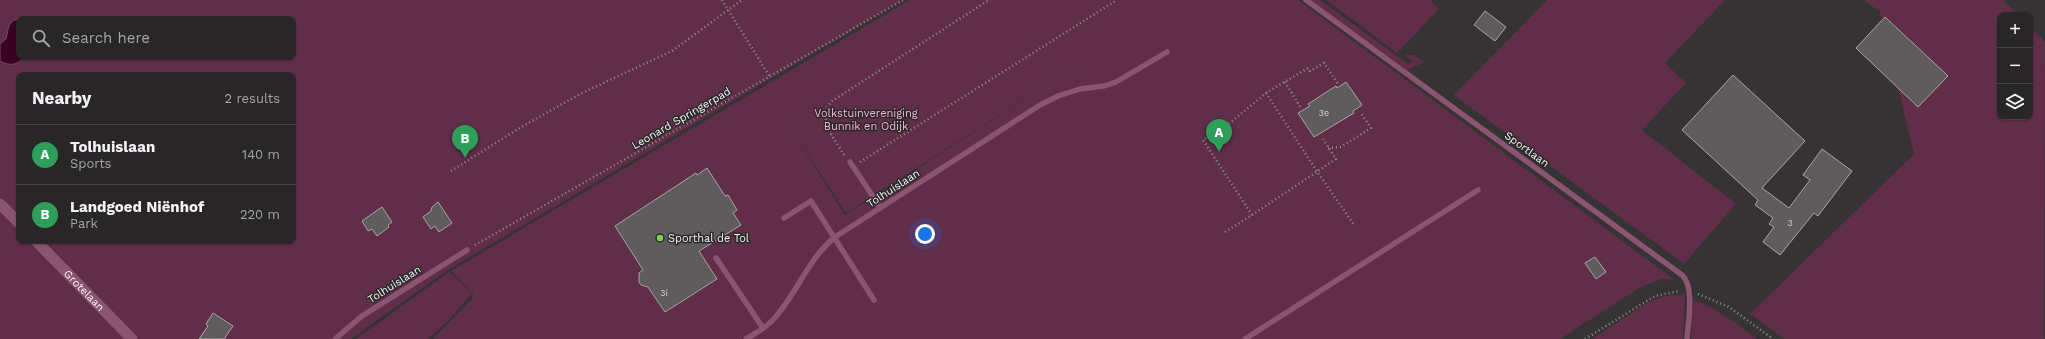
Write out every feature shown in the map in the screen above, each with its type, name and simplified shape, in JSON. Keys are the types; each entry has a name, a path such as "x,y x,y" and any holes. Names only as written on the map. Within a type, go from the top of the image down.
{"street":[{"path":"0,204 16,220"},
{"name":"Grotelaan","path":"39,244 132,339"}],"lane":[{"name":"Sportlaan","path":"1306,0 1682,274 1687,281 1690,291 1687,339"},
{"name":"Tolhuislaan","path":"746,339 763,328 778,315 821,251 835,237 1040,105 1058,96 1080,89 1104,86 1116,82 1167,52"},
{"path":"850,162 880,208"},
{"path":"1245,339 1478,190"},
{"path":"784,218 811,201 874,300"},
{"name":"Tolhuislaan","path":"336,339 362,316 467,250"},
{"path":"716,258 763,328"}],"path":[{"path":"722,0 770,77"},
{"path":"451,171 518,129 580,94 672,51 742,0"},
{"name":"Leonard Springerpad","path":"467,250 903,0"},
{"path":"989,0 832,101 826,107 824,116 826,124 845,157 850,162 860,162 1117,0"},
{"path":"1252,215 1203,140 1230,123 1266,93 1308,68 1310,71 1324,63 1338,84"},
{"path":"1285,82 1301,108"},
{"path":"1266,93 1318,173 1355,226"},
{"path":"1328,148 1341,147 1371,128 1360,112"},
{"path":"1225,232 1318,173 1336,159 1323,139"}],"green space":[{"path":"0,0 903,0 446,271 351,339 0,339"},
{"name":"Volkstuinvereniging Bunnik en Odijk","path":"910,0 1298,0 1675,280 1661,279 1639,288 1560,339 433,339 472,299 473,293 451,271","holes":["1078,65 845,215 787,123 846,213"]},
{"path":"1310,0 1320,0 1408,64 1412,61 1405,55 1413,55 1424,62 1407,70"},
{"path":"1326,0 1430,0 1439,9 1397,53"},
{"path":"1547,0 1725,0 1665,63 1686,83 1642,130 1736,204 1684,264 1454,95"},
{"path":"1864,0 2003,0 2015,12 1997,12 1997,120 2033,120 2033,30 2045,42 2044,339 1785,339 1750,314 1914,154 1880,12"},
{"path":"449,272 472,293 450,319 428,339 356,339"},
{"path":"1685,294 1683,339 1592,339 1649,302 1666,296"},
{"path":"1694,300 1719,312 1757,339 1691,339 1692,309"}],"shaded area":[{"path":"16,20 16,60 21,60 16,64 7,64 0,61 0,44 6,39 9,25"}],"building":[{"path":"1485,11 1506,27 1495,41 1474,25"},
{"path":"1885,17 1948,76 1918,107 1856,48"},
{"path":"1733,75 1805,141 1762,188 1789,208 1810,180 1803,175 1822,149 1852,171 1818,216 1814,213 1780,255 1763,242 1774,227 1769,224 1773,218 1755,205 1758,200 1682,130"},
{"path":"1346,82 1362,105 1353,111 1354,113 1314,137 1298,113 1310,106 1308,104 1336,86 1337,88"},
{"name":"Sporthal de Tol","path":"707,168 725,196 728,195 737,210 733,213 741,225 699,251 717,279 665,312 648,287 641,285 639,282 639,273 643,270 615,226 696,173 697,175"},
{"path":"438,202 452,223 439,232 435,226 431,229 423,217 431,211 432,207"},
{"path":"382,207 392,222 388,225 389,227 377,236 372,229 368,231 362,221"},
{"path":"1595,257 1606,272 1596,279 1585,263"},
{"path":"213,313 233,326 224,339 199,339 208,326 206,324"}],"place":[{"name":"Tolhuislaan","path":"1219,152"},
{"name":"Landgoed Niënhof","path":"465,158"},
{"name":"Sporthal de Tol","path":"660,238"}]}
